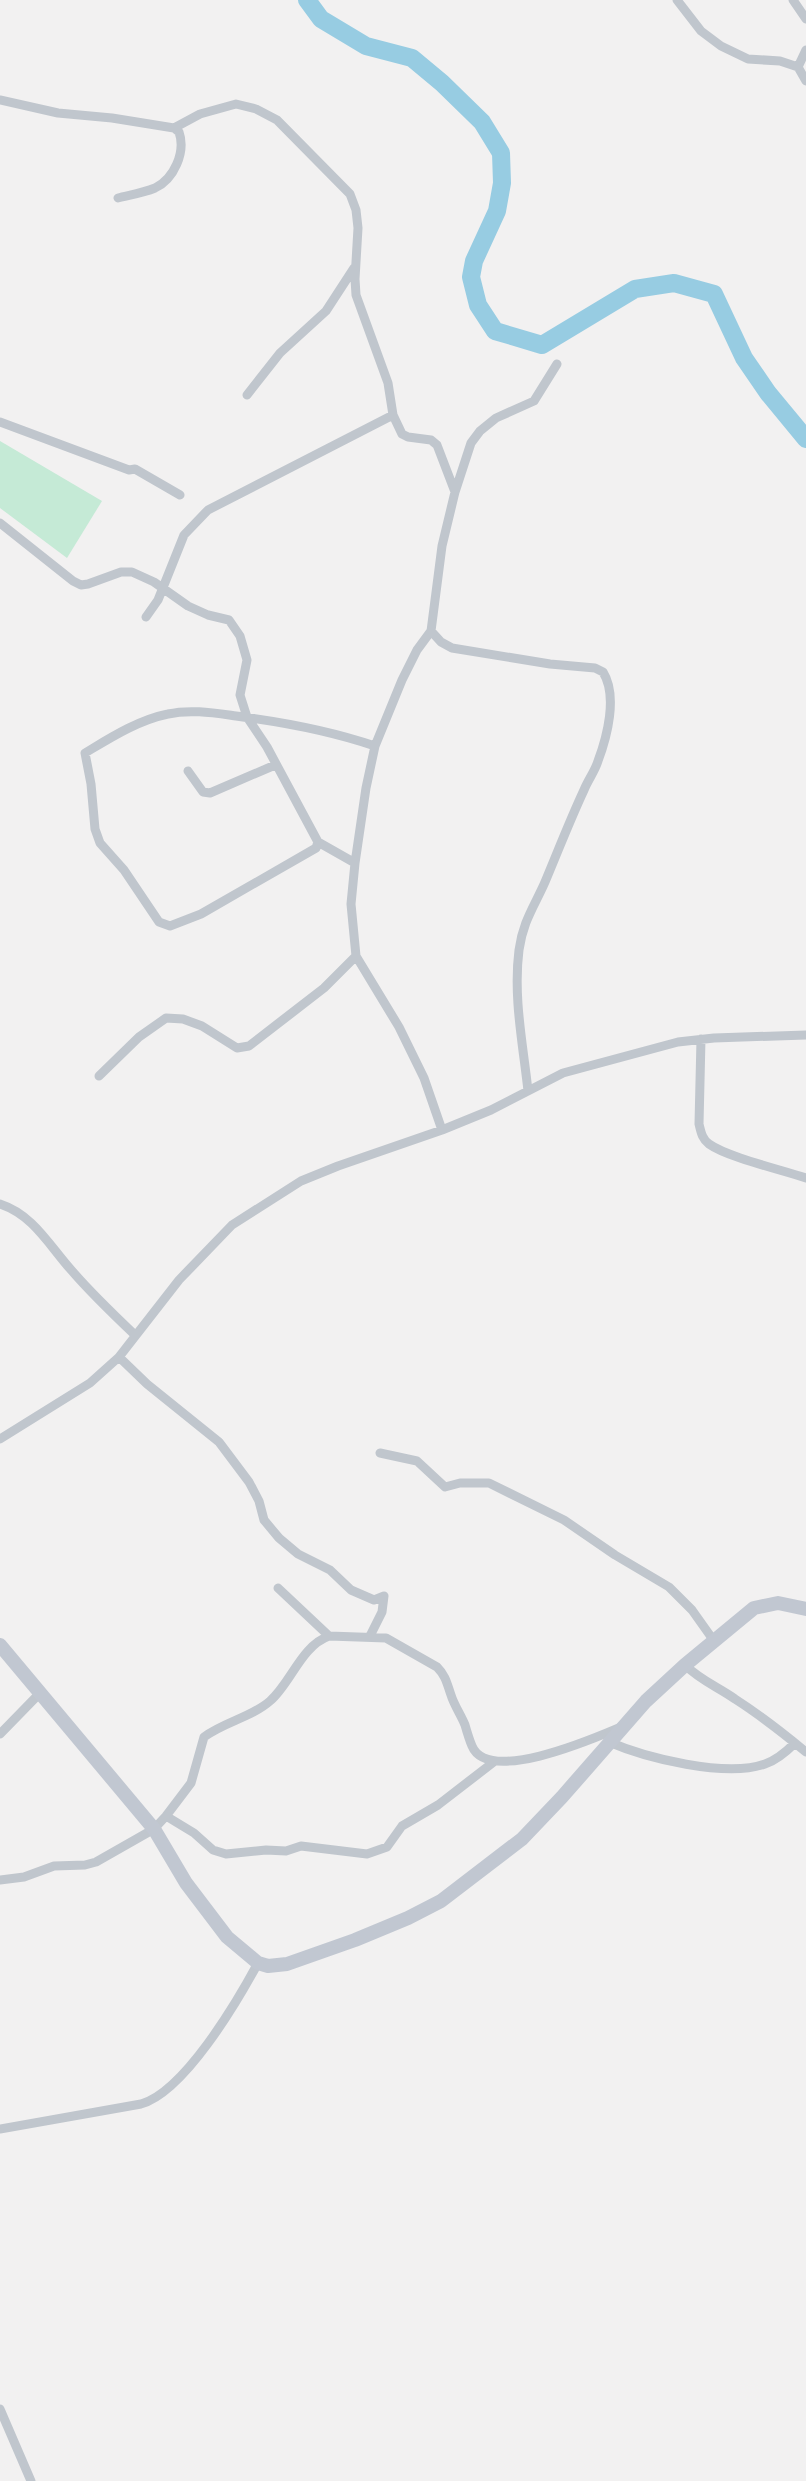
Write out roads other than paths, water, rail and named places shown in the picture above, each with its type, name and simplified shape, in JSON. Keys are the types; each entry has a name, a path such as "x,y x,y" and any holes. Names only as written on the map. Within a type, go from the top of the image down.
{"street":[{"path":"677,0 701,31 721,46 748,59 780,61 798,67 806,81"},
{"path":"793,0 806,19"},
{"path":"798,67 806,50"},
{"path":"0,100 58,113 112,118 174,128 179,132 181,138 179,158 167,179 157,187 118,198"},
{"path":"174,128 200,114 236,104 256,109 277,120 350,194 356,210 358,228 356,295 388,383 393,415 402,434 431,440 437,445 454,492"},
{"path":"247,395 280,353 326,312 356,263"},
{"path":"442,1130 424,1078 356,956 351,904 366,788 375,746 402,680 417,650 432,631 440,556 454,492 471,443 480,431 496,418 534,400 558,364"},
{"path":"146,617 163,589 184,535 203,514 393,415"},
{"path":"0,422 90,457 129,470 135,469 180,495"},
{"path":"0,523 65,576 81,585 121,572 144,576 188,606 208,615 229,620 240,636 247,660 240,695 247,717 267,747 275,765 317,836 318,842 316,848 216,906 170,926 159,922 124,870 100,843 95,829 92,784 85,753 143,722 167,714 194,711 247,717 348,737 375,746"},
{"path":"432,631 441,642 452,648 550,664 595,668 603,672 608,686 609,712 598,763 556,851 544,884 529,910 523,929 517,978 528,1091"},
{"path":"188,771 203,792 210,793 275,765"},
{"path":"318,842 355,863"},
{"path":"99,1076 139,1037 166,1018 183,1019 202,1026 237,1048 249,1046 324,988 356,956"},
{"path":"0,1439 90,1383 119,1357 207,1249 232,1225 301,1181 491,1110 563,1073 678,1042 806,1035"},
{"path":"701,1039 699,1124 702,1137 709,1144 724,1151 806,1178"},
{"path":"0,1204 20,1212 32,1221 73,1273 135,1335"},
{"path":"119,1357 147,1384 219,1442 249,1482 259,1501 264,1520 279,1538 298,1554 330,1570 351,1590 374,1600 384,1596 382,1612 370,1636"},
{"path":"380,1453 417,1461 445,1487 460,1483 489,1483 564,1520 615,1555 669,1587 692,1610 714,1641"},
{"path":"278,1588 330,1636"},
{"path":"0,1645 154,1829 207,1913 227,1937 258,1964 268,1966 288,1964 355,1940 441,1901 522,1839 562,1797 622,1727 685,1665 754,1608 778,1603 806,1609"},
{"path":"0,1880 24,1877 54,1866 85,1865 96,1862 154,1829 191,1783 204,1737 268,1703 280,1691 302,1659 325,1637 386,1638 437,1667 443,1673 472,1748 483,1758 495,1761 529,1759 551,1754 622,1727"},
{"path":"685,1665 694,1674 732,1697 806,1752"},
{"path":"0,1734 40,1693"},
{"path":"609,1742 647,1757 713,1768 764,1765 781,1756 795,1743"},
{"path":"166,1816 194,1833 213,1850 226,1854 266,1850 281,1852 303,1846 367,1854 387,1848 402,1826 438,1805 495,1761"},
{"path":"0,2129 153,2100 170,2088 196,2057 231,2010 258,1964"},
{"path":"0,2409 31,2481"}],"waterway":[{"path":"307,0 321,19 366,46 412,58 482,122 501,153 502,183 497,211 474,261 471,277 478,305 495,331 542,345 635,289 674,283 714,294 744,358 768,393 806,439"}]}
